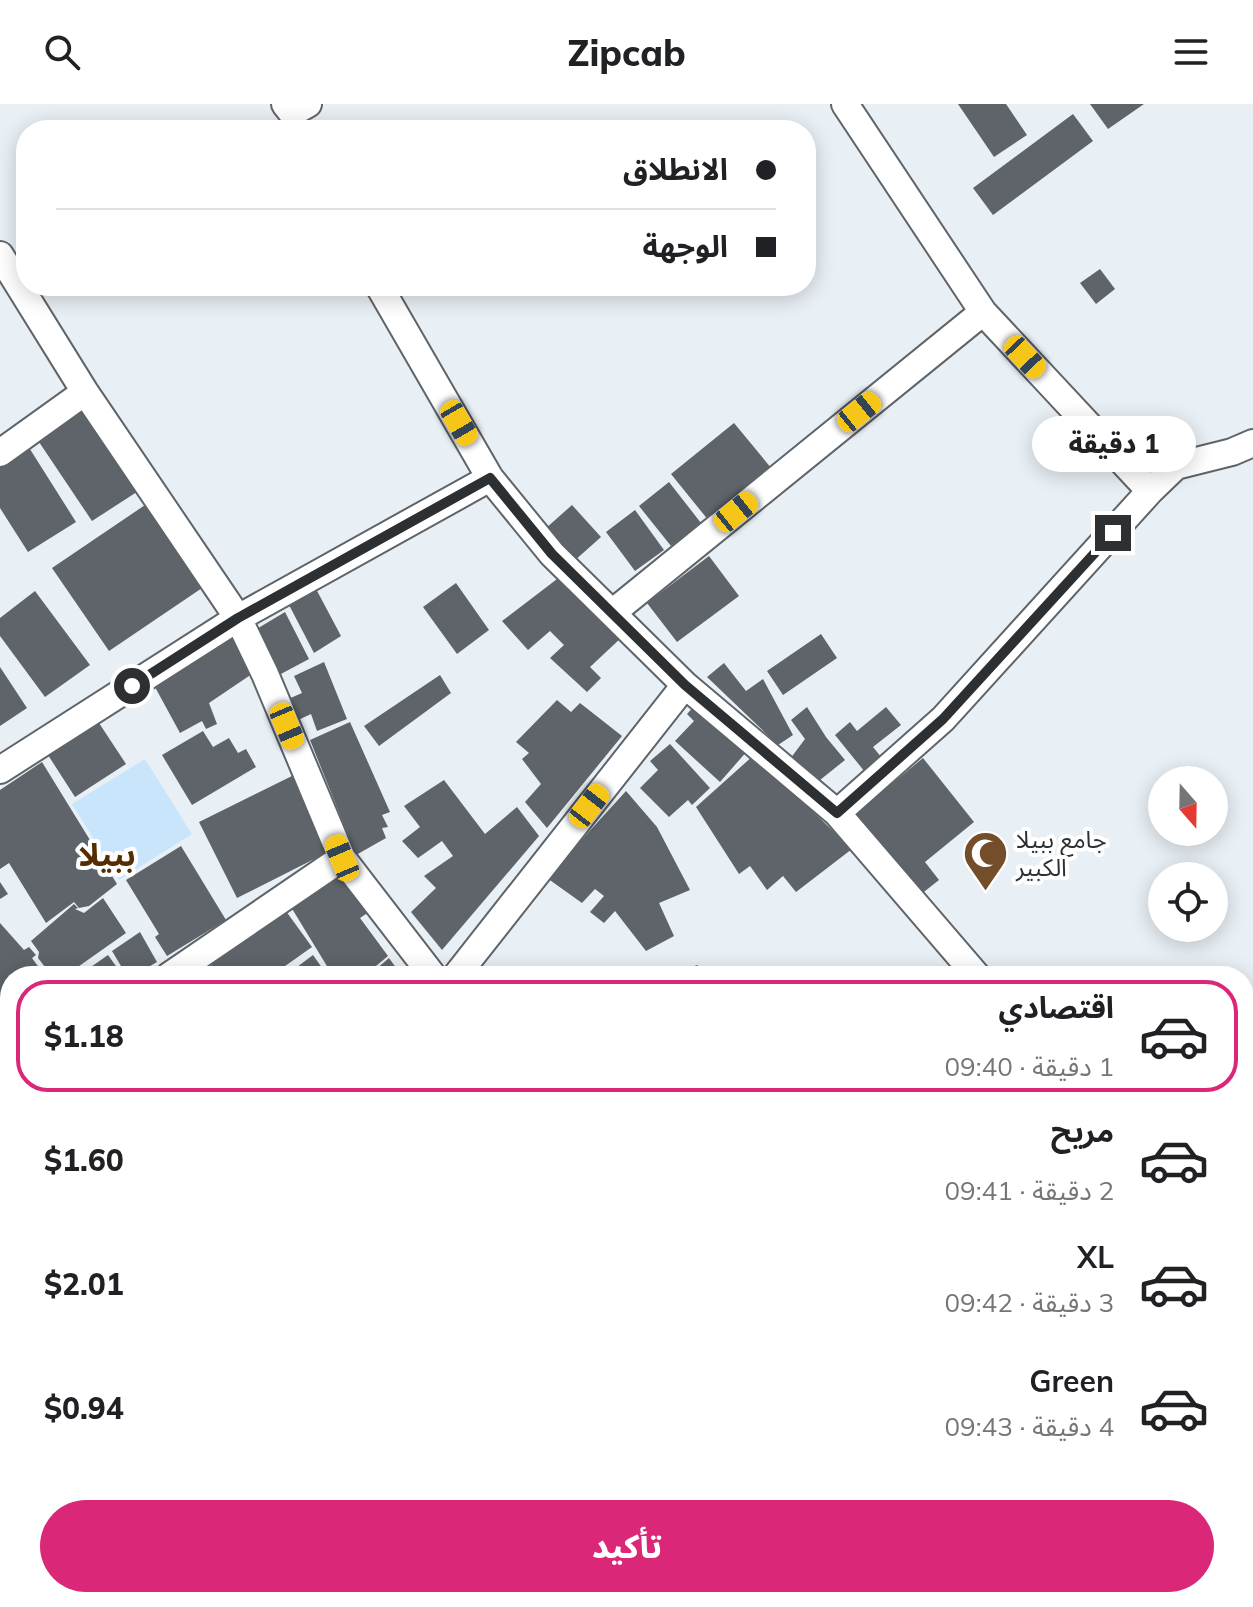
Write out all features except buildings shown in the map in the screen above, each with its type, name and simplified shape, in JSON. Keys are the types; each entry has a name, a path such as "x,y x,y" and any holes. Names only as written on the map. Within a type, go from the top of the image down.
{"street":[{"path":"845,104 983,312 1150,491"},
{"path":"0,255 16,281"},
{"path":"25,296 85,392 238,618 265,674 342,858 425,966"},
{"path":"385,296 490,478 552,554 685,685 837,813 970,966"},
{"path":"612,613 983,312"},
{"path":"0,453 85,392"},
{"path":"837,813 943,719 1176,466 1232,452 1253,443"},
{"path":"0,770 238,618 490,478"},
{"path":"464,966 685,685"},
{"path":"184,966 342,858"}],"shaded area":[{"path":"145,759 192,834 119,880 72,804"}],"place":[{"name":"جامع ببيلا الكبير","path":"985,893"}],"district":[{"name":"ببيلا","path":"107,855"}],"route":[{"path":"132,686 238,618 490,478 552,554 685,685 837,813 943,719 1113,533"}]}
